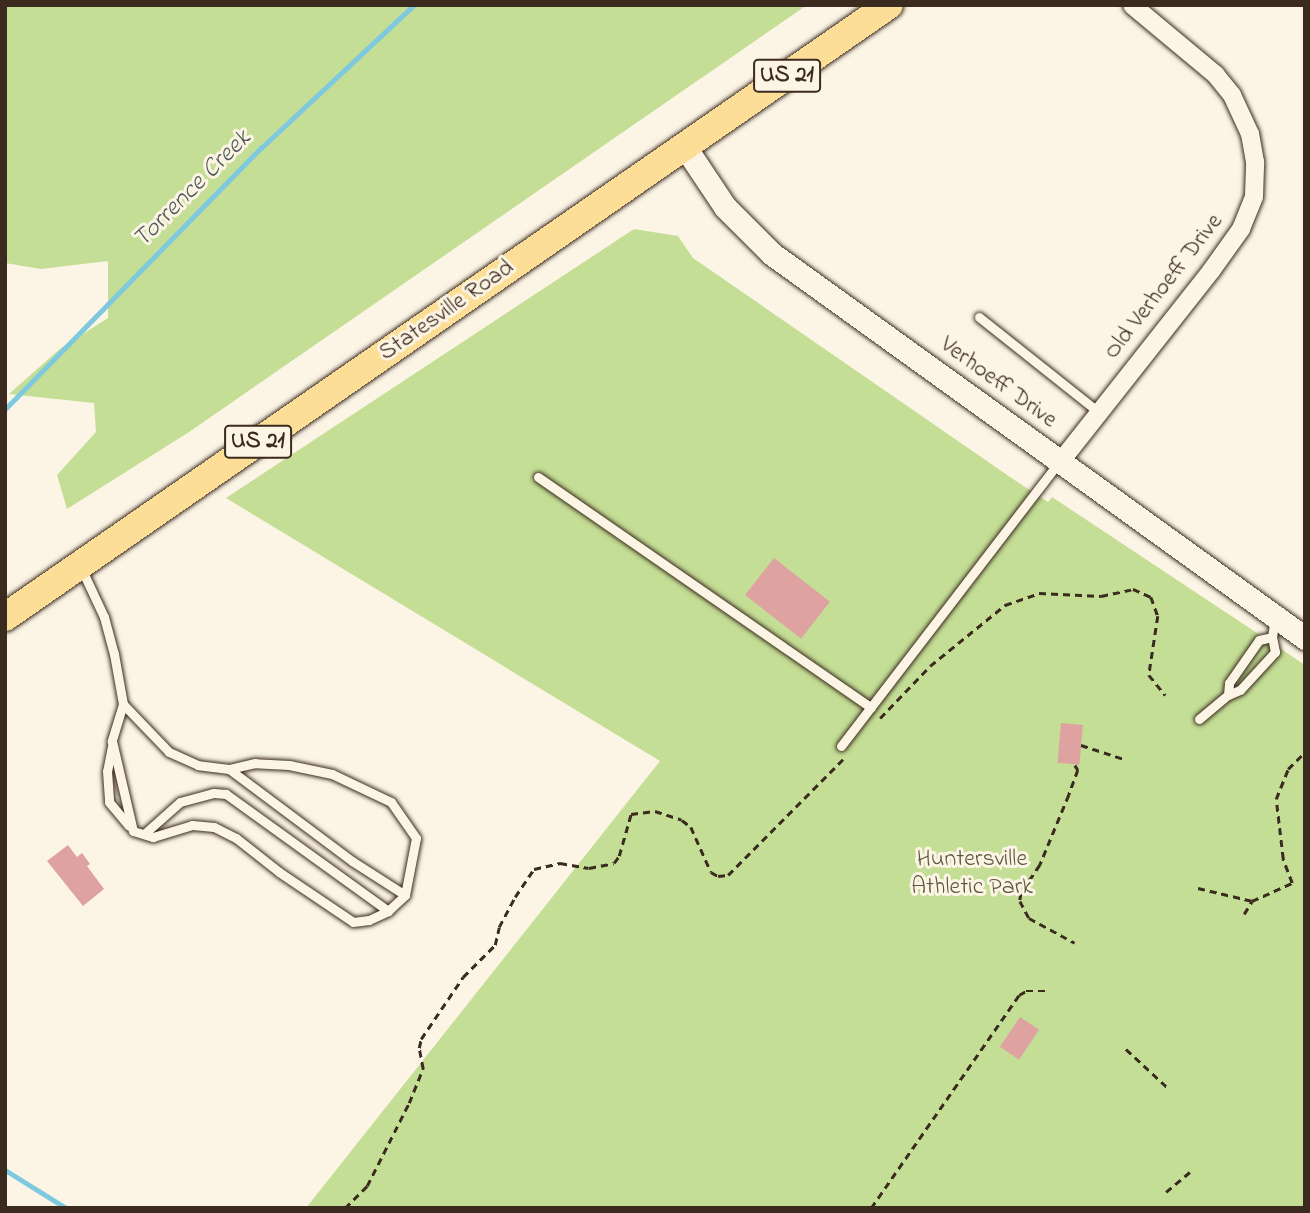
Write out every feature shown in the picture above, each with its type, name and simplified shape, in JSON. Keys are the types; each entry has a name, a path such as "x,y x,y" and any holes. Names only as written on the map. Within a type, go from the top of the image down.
{"main road":[{"name":"Statesville Road","path":"5,617 889,5"}],"street":[{"name":"Old Verhoeff Drive","path":"1060,461 1097,411 1173,320 1241,229 1249,213 1256,178 1250,134 1232,95 1216,75 1132,5"},
{"name":"Verhoeff Drive","path":"685,147 725,206 763,246 1060,461 1274,627 1305,638"}],"lane":[{"path":"979,317 1097,411"},
{"path":"841,747 1060,461"},
{"path":"538,477 871,708"},
{"path":"80,565 104,617 114,654 122,704 107,771 109,802 132,831 153,836 175,832 192,825 214,827 236,838 279,872 353,922 369,920 388,911 405,895 416,838 391,802 332,774 289,765 255,764 229,769 198,765 169,752 122,704"},
{"path":"1227,695 1228,682 1259,640 1274,627"},
{"path":"1199,719 1227,695 1240,690 1275,652 1274,627"},
{"path":"113,741 132,831"},
{"path":"229,769 352,861 405,895"},
{"path":"144,834 180,802 214,793 226,794 388,911"}],"path":[{"path":"876,723 930,666 1005,605 1039,593 1101,596 1133,589 1151,597 1158,616 1149,675 1165,695"},
{"path":"1080,745 1127,760"},
{"path":"1244,914 1252,901 1292,883 1283,859 1276,799 1288,769 1305,752"},
{"path":"345,1208 367,1186 409,1103 424,1069 419,1048 421,1039 463,977 495,945 499,927 534,869 560,863 596,868 614,863 620,856 631,814 655,811 682,820 691,827 711,872 718,876 729,875 845,757"},
{"path":"1075,765 1078,770 1069,795 1040,865 1021,893 1020,901 1028,918 1075,943"},
{"path":"1198,888 1252,901"},
{"path":"871,1208 1019,995 1026,991 1050,991"},
{"path":"1126,1049 1167,1087"},
{"path":"1166,1192 1190,1172"}],"green space":[{"path":"5,5 807,5 189,432 67,509 57,475 96,432 94,403 9,394 61,348 108,318 108,261 41,269 5,263"},
{"name":"Huntersville Athletic Park","path":"634,229 678,236 693,258 1013,479 1048,502 1052,497 1305,665 1305,1208 306,1208 660,761 226,498"}],"building":[{"path":"774,558 830,602 801,639 745,595"},
{"path":"1061,723 1083,725 1079,765 1058,763"},
{"path":"68,845 77,857 82,853 90,864 87,866 104,889 83,906 47,861"},
{"path":"1020,1017 1039,1030 1019,1060 1000,1047"}],"waterway":[{"name":"Torrence Creek","path":"5,409 261,148 414,5"},
{"path":"5,1170 66,1208"}]}
